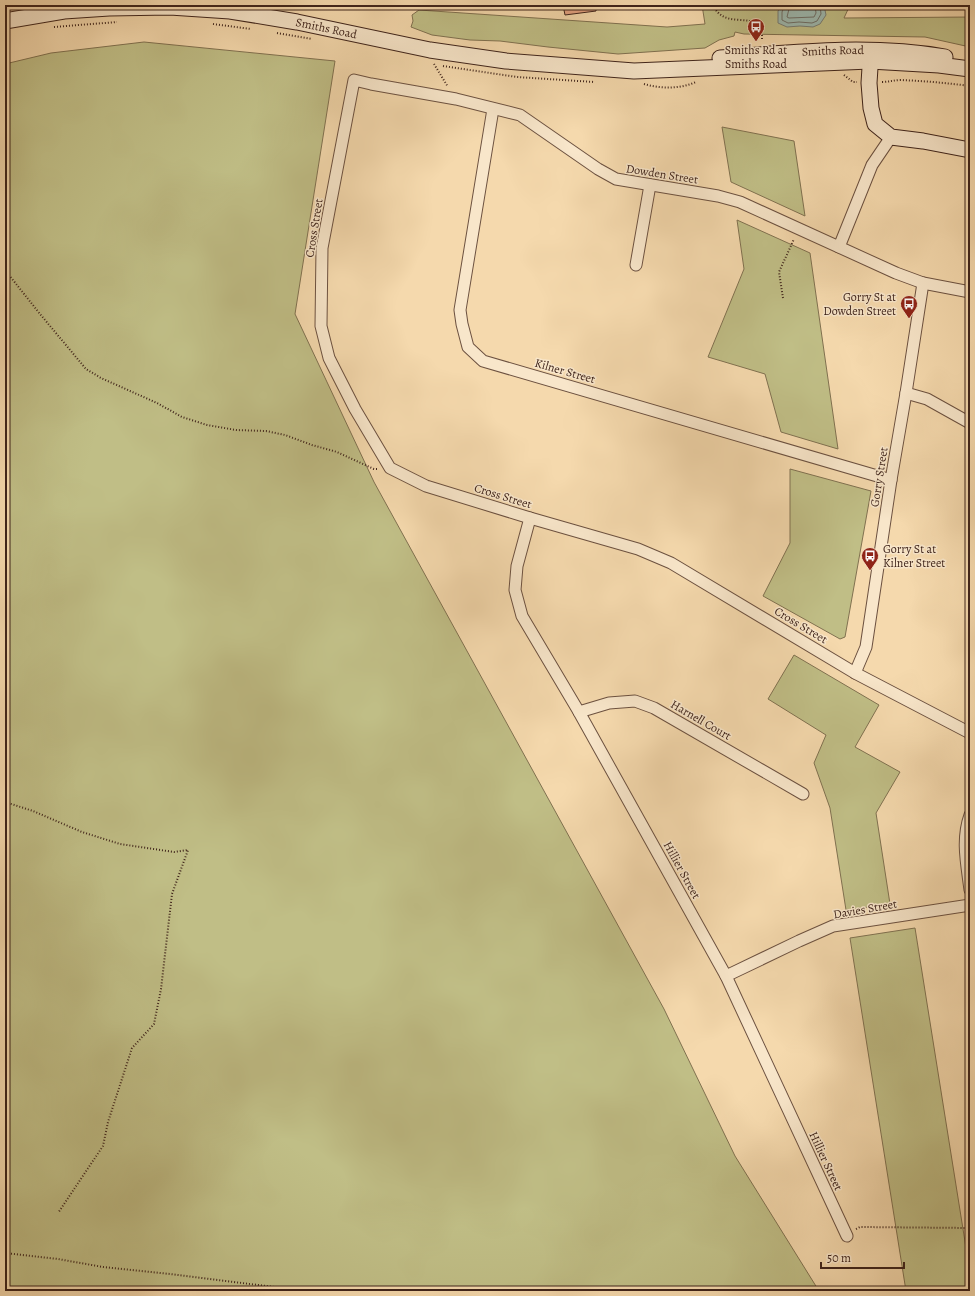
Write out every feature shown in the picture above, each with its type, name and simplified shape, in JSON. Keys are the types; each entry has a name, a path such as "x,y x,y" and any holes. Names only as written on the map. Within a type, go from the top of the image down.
{"street":[{"name":"Smiths Road","path":"5,21 64,12 109,8 170,7 223,11 297,22 430,50 506,61 634,71 870,55 927,54 970,61"},
{"name":"Smiths Road","path":"870,55 970,69"},
{"name":"Smiths Road","path":"870,55 869,83 871,108 876,124 891,138"},
{"name":"Dowden Street","path":"354,80 456,99 520,116 616,180 718,196 740,202 896,273 923,283 970,292"},
{"name":"Cross Street","path":"354,80 322,248 321,326 329,358 355,409 390,468 426,486 638,549 672,563 855,673 970,733"},
{"name":"Kilner Street","path":"493,109 460,310 468,347 483,361 891,480"},
{"path":"839,247 872,165 891,138 923,141 970,150"},
{"path":"636,266 650,185"},
{"name":"Gorry Street","path":"855,673 866,646 923,283"},
{"path":"906,393 927,399 970,423"},
{"name":"Hillier Street","path":"530,518 517,566 515,590 522,616 579,712 726,976 847,1236"},
{"name":"Harnell Court","path":"579,712 609,703 635,701 654,708 803,794"},
{"path":"970,815 966,828 965,854 970,890"},
{"name":"Davies Street","path":"726,976 833,926 970,905"}],"path":[{"path":"713,5 717,12 724,18 757,24 761,30 762,40"},
{"path":"434,64 456,99"},
{"path":"882,82 897,80 970,86"},
{"path":"783,298 779,272 799,229"},
{"path":"5,270 86,368 101,378 156,403 182,417 207,425 236,430 266,431 285,435 337,452 374,469 390,468"},
{"path":"5,802 33,811 82,832 120,844 174,852 188,850 172,894 161,990 154,1024 132,1048 108,1122 103,1146 58,1213"},
{"path":"847,1236 860,1227 970,1228"},
{"path":"5,1253 58,1259 103,1267 306,1291"}],"shaded area":[{"path":"702,5 850,5 844,18 970,17 970,47 925,37 744,34 735,32 734,36 719,40 705,48 618,54 500,41 470,40 432,35 411,27 413,21 412,15 419,10 667,27 705,24"},
{"path":"144,42 335,61 295,314 374,482 664,1009 735,1156 819,1291 5,1291 5,64 51,53"},
{"path":"722,127 794,141 805,216 731,182"},
{"path":"737,220 810,253 838,449 781,432 765,374 708,357 744,269"},
{"path":"790,469 871,491 845,637 840,639 763,596 790,543"},
{"path":"794,655 879,705 855,747 900,772 876,813 890,904 846,910 830,808 814,763 826,735 768,699"},
{"path":"915,928 970,1273 970,1291 906,1291 850,938"}],"water":[{"path":"782,5 824,5 826,15 820,24 813,27 787,27 778,23 778,11"}],"building":[{"path":"563,5 596,5 596,11 565,15"}],"place":[{"name":"Smiths Rd at Smiths Road","path":"756,42"},
{"name":"Gorry St at Dowden Street","path":"909,319"},
{"name":"Gorry St at Kilner Street","path":"870,571"}]}
